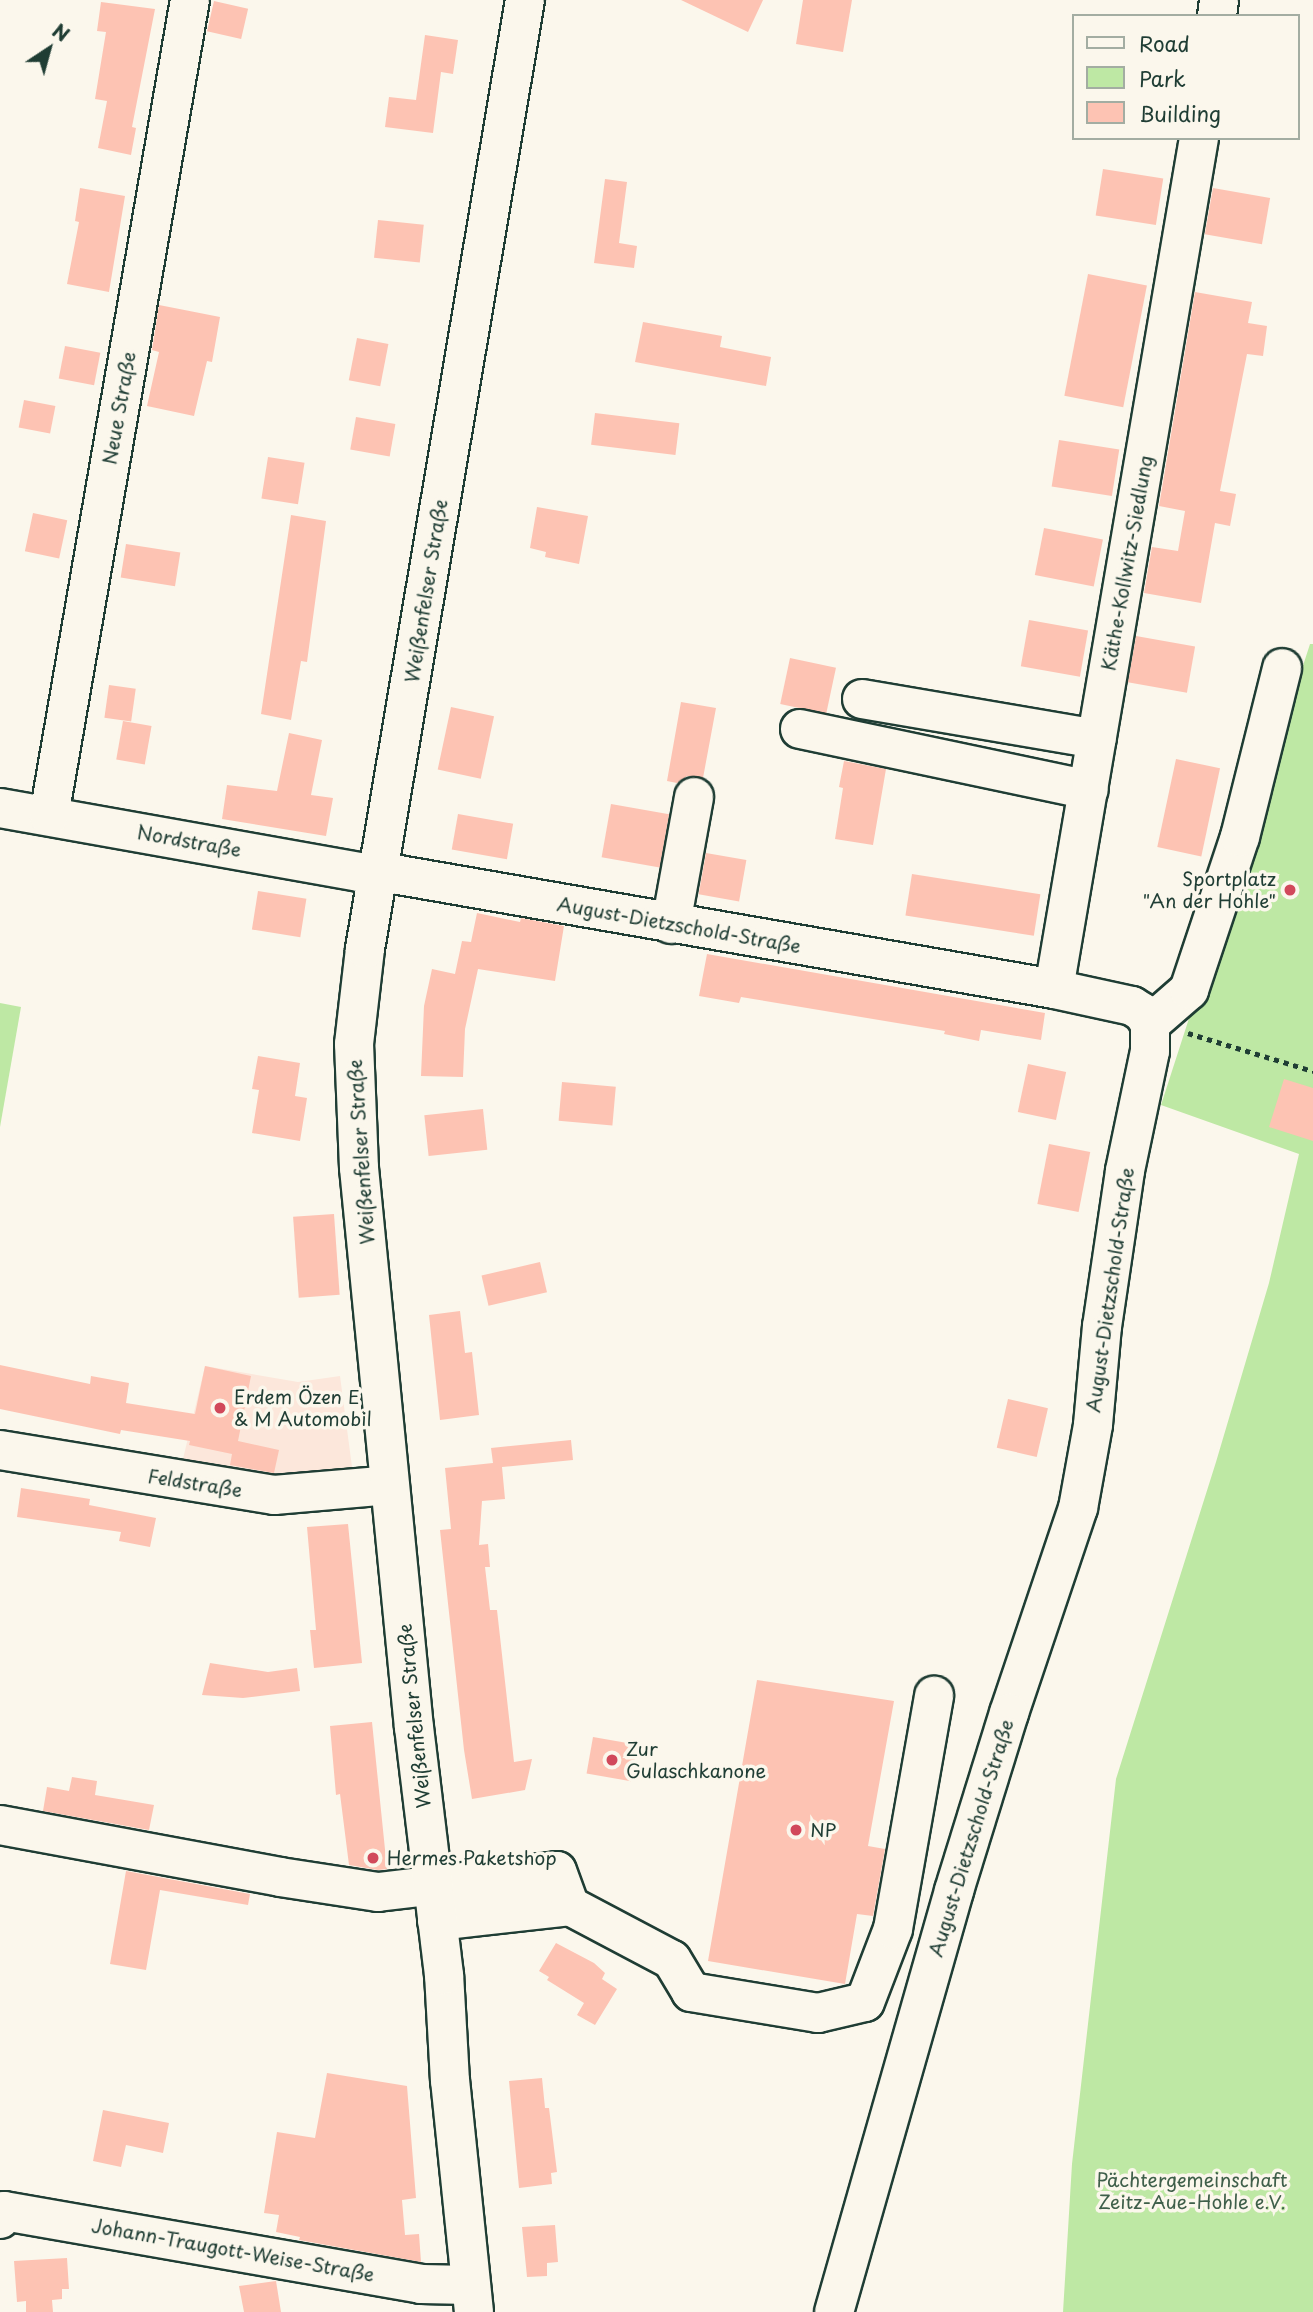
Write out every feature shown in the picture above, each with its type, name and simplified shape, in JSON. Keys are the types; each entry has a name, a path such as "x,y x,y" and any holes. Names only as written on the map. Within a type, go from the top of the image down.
{"street":[{"name":"Neue Straße","path":"49,816 190,0"},
{"name":"Weißenfelser Straße","path":"472,2299 435,1902 359,1168 354,1077 360,980 524,0"},
{"name":"Käthe-Kollwitz-Siedlung","path":"1054,989 1199,140"},
{"path":"1150,1024 1189,990 1240,837 1282,668"},
{"path":"862,699 1097,739"},
{"path":"800,729 1089,790"},
{"path":"671,924 694,797"},
{"name":"Nordstraße","path":"0,808 379,873"},
{"name":"August-Dietzschold-Straße","path":"379,873 1054,989 1132,1006 1143,1013 1150,1024 1150,1051 1125,1171 1102,1326 1093,1425 1078,1508 1009,1713 907,2045 834,2312"},
{"name":"Feldstraße","path":"0,1450 274,1495 390,1485"},
{"path":"0,1825 435,1902 564,1889 671,1960 691,1992 818,2013 865,2002 893,1928 934,1696"},
{"name":"Johann-Traugott-Weise-Straße","path":"0,2219 4,2211 421,2284 472,2299"}],"path":[{"path":"1150,1024 1196,1034 1313,1071"}],"shaded area":[{"path":"205,1366 298,1382 340,1376 352,1467 279,1478 183,1459"}],"green space":[{"name":"Pächtergemeinschaft Zeitz-Aue-Hohle e.V.","path":"1310,644 1313,644 1313,2312 1063,2312 1072,2164 1116,1779 1216,1462 1269,1283 1299,1154 1161,1105"},
{"path":"0,1003 21,1007 0,1127"}],"building":[{"path":"681,0 763,0 748,32"},
{"path":"803,0 852,0 843,52 796,44"},
{"path":"214,1 248,9 241,39 207,31"},
{"path":"101,2 155,9 132,127 136,128 131,155 98,148 107,101 95,99 106,32 97,31"},
{"path":"425,35 458,40 453,74 441,72 433,133 385,127 389,97 416,100"},
{"path":"1103,169 1163,179 1156,225 1096,215"},
{"path":"605,179 627,182 619,243 637,246 634,268 594,263"},
{"path":"80,188 125,196 109,292 67,284 79,222 75,221"},
{"path":"1213,188 1270,198 1262,244 1205,234"},
{"path":"378,220 424,225 420,263 374,258"},
{"path":"1088,274 1147,285 1123,407 1064,396"},
{"path":"1195,292 1252,302 1248,323 1267,326 1263,356 1247,354 1220,491 1236,494 1230,526 1215,523 1201,603 1144,593 1152,547 1178,551 1185,511 1159,506"},
{"path":"159,305 220,317 212,362 207,361 194,416 147,406 159,352 152,350"},
{"path":"643,322 722,336 720,347 771,357 766,386 635,362"},
{"path":"357,338 388,344 380,386 349,380"},
{"path":"65,346 100,353 94,385 59,378"},
{"path":"24,400 55,406 50,434 19,427"},
{"path":"595,413 679,423 675,455 591,445"},
{"path":"356,417 395,424 390,456 350,449"},
{"path":"1059,440 1119,450 1112,496 1052,486"},
{"path":"268,457 305,463 298,504 261,498"},
{"path":"537,507 588,516 579,564 545,557 546,552 530,548"},
{"path":"33,513 67,520 59,558 25,551"},
{"path":"291,515 326,521 307,662 301,661 291,720 261,714"},
{"path":"1044,528 1103,539 1094,587 1035,575"},
{"path":"126,544 180,553 175,586 121,578"},
{"path":"1029,620 1088,630 1080,677 1021,666"},
{"path":"1136,636 1195,646 1187,693 1128,682"},
{"path":"790,658 836,668 826,714 780,704"},
{"path":"109,685 136,689 131,721 104,718"},
{"path":"681,702 716,708 703,778 687,776 677,783 667,781"},
{"path":"451,707 494,716 481,779 438,770"},
{"path":"123,721 152,726 145,764 116,759"},
{"path":"289,733 322,740 311,795 333,798 326,836 222,819 227,785 277,791"},
{"path":"1176,759 1220,768 1201,856 1157,847"},
{"path":"844,761 886,769 873,845 835,839 843,788 839,787"},
{"path":"611,804 669,814 660,867 602,857"},
{"path":"458,814 513,824 507,859 452,849"},
{"path":"706,853 746,860 739,901 699,894"},
{"path":"912,874 1040,894 1034,936 905,915"},
{"path":"258,891 306,899 300,937 252,930"},
{"path":"477,913 520,922 521,918 564,926 555,981 478,969 465,1029 463,1077 421,1076 424,1006 432,969 455,974 462,941 471,942"},
{"path":"707,954 1045,1013 1041,1040 981,1030 979,1041 944,1034 945,1031 741,997 739,1003 699,996"},
{"path":"258,1056 300,1063 295,1096 307,1098 300,1141 252,1133 259,1090 252,1089"},
{"path":"1028,1064 1066,1072 1056,1120 1018,1112"},
{"path":"1284,1079 1313,1088 1313,1141 1269,1127"},
{"path":"562,1082 616,1087 612,1126 559,1121"},
{"path":"483,1109 487,1150 429,1156 424,1115"},
{"path":"1049,1144 1090,1152 1079,1212 1037,1204"},
{"path":"334,1214 340,1295 299,1298 293,1217"},
{"path":"540,1262 547,1292 489,1306 482,1275"},
{"path":"460,1311 465,1353 472,1352 479,1415 440,1420 429,1315"},
{"path":"0,1365 90,1384 91,1376 129,1383 126,1403 195,1414 205,1366 251,1376 238,1441 279,1450 274,1473 230,1465 232,1454 189,1445 190,1441 121,1430 120,1434 0,1409"},
{"path":"1008,1399 1048,1408 1037,1457 997,1448"},
{"path":"571,1440 573,1460 502,1467 505,1499 482,1501 479,1545 488,1544 490,1567 485,1567 490,1610 497,1610 514,1762 532,1759 525,1790 472,1799 464,1750 440,1530 451,1529 445,1468 493,1463 491,1448"},
{"path":"21,1488 90,1499 89,1505 156,1518 150,1547 119,1541 121,1532 17,1517"},
{"path":"348,1524 362,1663 314,1668 310,1630 316,1630 307,1527"},
{"path":"210,1663 268,1672 297,1668 300,1691 243,1698 202,1695"},
{"path":"757,1680 894,1701 868,1846 885,1849 873,1916 857,1914 845,1984 708,1961"},
{"path":"372,1722 387,1869 378,1870 349,1865 340,1794 336,1795 330,1726"},
{"name":"Zur Gulaschkanone","path":"593,1737 637,1745 631,1781 587,1773"},
{"path":"72,1777 97,1781 95,1795 154,1805 149,1830 43,1811 47,1787 69,1791"},
{"path":"126,1871 250,1894 248,1905 160,1890 146,1970 110,1964"},
{"path":"556,1943 594,1963 605,1973 602,1979 617,1989 595,2025 577,2015 584,2003 547,1980 549,1977 539,1971"},
{"path":"327,2073 407,2086 416,2198 402,2200 405,2235 419,2234 421,2262 299,2240 300,2237 276,2232 279,2215 264,2213 277,2132 315,2138"},
{"path":"542,2078 545,2108 549,2108 557,2172 551,2173 552,2184 519,2188 509,2081"},
{"path":"103,2110 169,2123 163,2153 126,2145 121,2167 93,2161"},
{"path":"555,2225 558,2262 547,2263 547,2276 527,2277 522,2227"},
{"path":"67,2258 69,2289 62,2289 62,2299 52,2300 53,2312 26,2312 26,2301 17,2302 14,2261"},
{"path":"276,2281 281,2312 244,2312 239,2286"}],"place":[{"name":"Sportplatz \"An der Hohle\"","path":"1290,890"},
{"name":"Erdem Özen E & M Automobil","path":"220,1408"},
{"name":"Zur Gulaschkanone","path":"612,1760"},
{"name":"NP","path":"796,1830"},
{"name":"Hermes Paketshop","path":"373,1858"}]}
